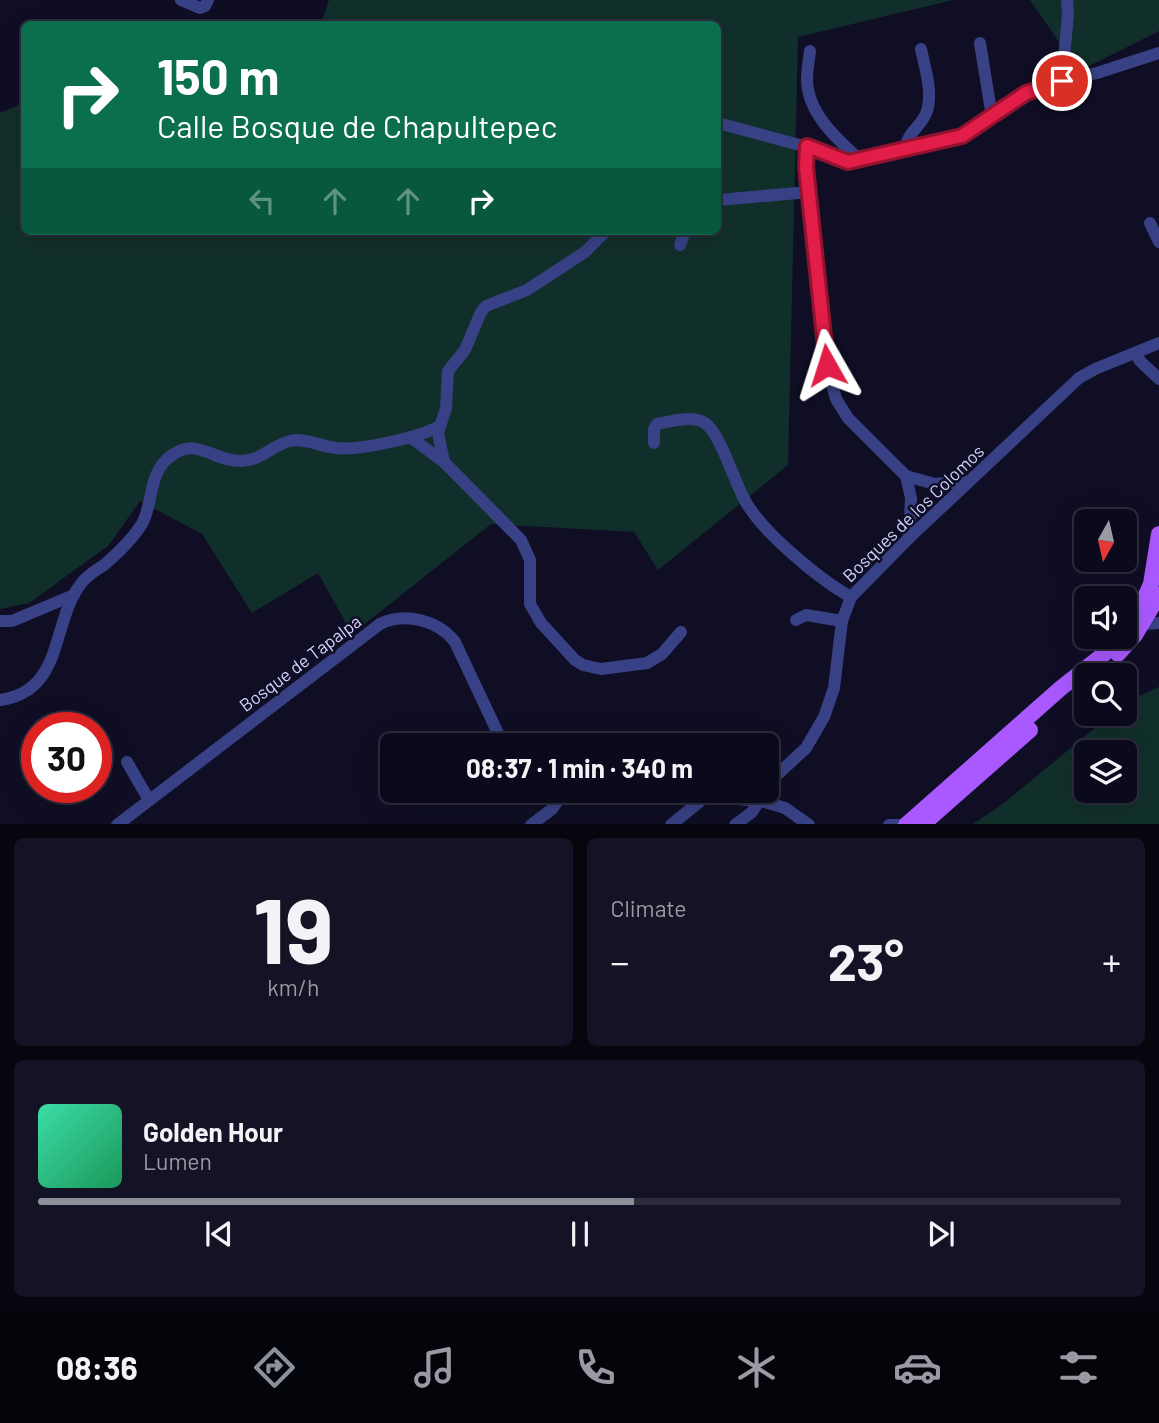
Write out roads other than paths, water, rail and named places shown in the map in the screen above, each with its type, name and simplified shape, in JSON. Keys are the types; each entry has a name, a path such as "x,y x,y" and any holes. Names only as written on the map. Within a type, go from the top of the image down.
{"main road":[{"path":"1141,624 1159,534"},
{"path":"1107,663 1125,648 1159,595"},
{"path":"905,824 1109,649"},
{"path":"922,824 1074,691"}],"street":[{"path":"181,0 200,8 205,6 208,0"},
{"path":"1062,81 1067,0"},
{"path":"980,43 992,117"},
{"path":"906,150 907,139 922,122 929,106 929,89 921,50"},
{"path":"810,51 807,81 813,108 839,141 860,160"},
{"path":"721,124 807,146 842,161 860,160 962,136 1026,93 1110,70 1159,53"},
{"path":"807,146 805,158 808,192 827,365 832,388 848,418 906,477 911,498 909,538"},
{"path":"721,201 808,192"},
{"path":"1150,223 1159,242"},
{"path":"444,462 439,426 446,408 448,371 465,350 484,309 527,290 585,252 602,235"},
{"path":"680,245 684,235"},
{"name":"Bosques de los Colomos","path":"779,773 806,748 824,717 838,673 842,621 851,597 909,538 1079,378 1159,343"},
{"path":"1136,354 1159,379"},
{"path":"654,443 654,429 657,424 687,419 702,421 719,442 738,490 760,523 828,582 851,597"},
{"path":"0,700 10,699 29,689 44,673 53,657 74,595 89,575 116,554 137,531 148,508 154,479 167,459 184,449 197,447 224,459 242,461 258,457 292,440 347,449 410,437 439,426"},
{"path":"410,437 444,462 525,546 530,561 530,604 541,623 575,660 600,669 647,663 662,654 681,632"},
{"path":"906,477 935,484 969,481"},
{"path":"0,621 12,621 74,595"},
{"path":"796,620 806,615 842,621"},
{"name":"Bosque de Tapalpa","path":"117,824 380,624 395,618 422,621 449,635 455,642 498,733"},
{"path":"127,762 149,800"},
{"path":"531,824 551,809 554,803"},
{"path":"671,824 697,803"},
{"path":"735,824 752,812 758,803"},
{"path":"775,803 809,824"},
{"path":"889,824 905,824"}]}
